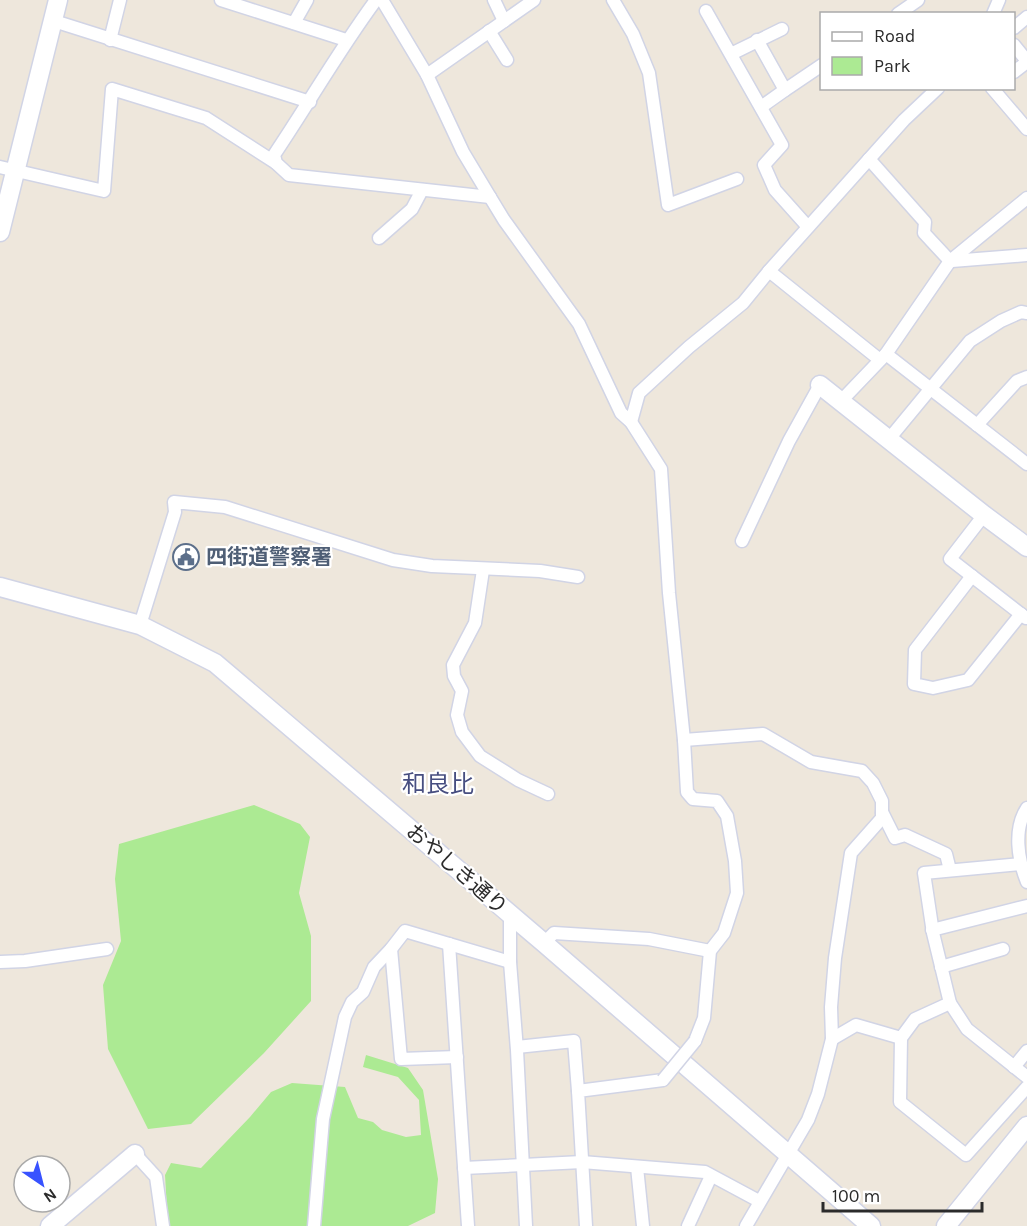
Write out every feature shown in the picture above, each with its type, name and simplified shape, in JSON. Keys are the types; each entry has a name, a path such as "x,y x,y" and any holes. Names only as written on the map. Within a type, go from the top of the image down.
{"street":[{"path":"0,232 7,169 54,21 58,0"},
{"path":"110,40 120,0"},
{"path":"221,0 239,3 346,40"},
{"path":"294,23 307,0"},
{"path":"276,163 274,155 310,102 346,40 376,0"},
{"path":"382,0 427,75 463,152 504,220 579,324 621,413 631,422 661,469 669,593 687,792 693,799 717,801 727,816 735,861 737,893 724,933 710,951 704,1018 695,1041 663,1080 578,1091"},
{"path":"494,0 504,21"},
{"path":"427,75 534,0"},
{"path":"613,0 633,34 649,73 668,205 737,179"},
{"path":"901,12 918,0"},
{"path":"706,11 782,144 764,165 776,190 808,228"},
{"path":"1015,27 1027,17"},
{"path":"54,21 310,102"},
{"path":"730,54 782,29"},
{"path":"489,31 507,60"},
{"path":"758,40 785,90"},
{"path":"1015,46 1027,61 1015,71"},
{"path":"761,107 820,66"},
{"path":"7,169 104,191 112,89 206,118 276,163 289,175 490,197"},
{"path":"631,422 639,393 689,347 743,303 904,120 936,90"},
{"path":"994,90 1027,129"},
{"path":"869,159 925,222 924,233 950,261"},
{"path":"379,238 412,209 422,190"},
{"path":"841,401 883,357 950,261 1027,198"},
{"path":"950,261 1027,255"},
{"path":"770,271 1027,464"},
{"path":"889,439 970,341 1001,321 1022,312 1027,313"},
{"path":"977,425 1017,381 1027,377"},
{"path":"742,541 789,441 820,385 1027,547"},
{"path":"140,624 175,512 174,502 225,507 393,560 432,566 540,571 578,576"},
{"path":"972,576 915,650 914,684 933,688 968,680 1024,616 950,559 984,515"},
{"path":"483,570 475,623 453,665 454,675 462,691 457,715 462,732 480,756 518,780 548,794"},
{"name":"おやしき通り","path":"0,587 140,624 215,663 871,1226"},
{"path":"684,740 763,734 811,762 861,771 868,776 882,801 882,818 851,854 835,958 831,1007 832,1039 818,1094 808,1120 746,1226"},
{"path":"1027,808 1023,814 1019,834 1025,874 950,870 924,873 932,930 950,1003 968,1029 1027,1077"},
{"path":"882,812 895,838 905,835 946,854 950,870"},
{"path":"932,930 1027,906"},
{"path":"510,914 510,962 517,1047 526,1226"},
{"path":"314,1226 323,1119 345,1017 352,1002 363,992 374,967 405,931 510,962"},
{"path":"544,943 554,933 649,939 710,951"},
{"path":"449,944 468,1226"},
{"path":"0,962 25,961 107,949"},
{"path":"391,949 401,1059 457,1057"},
{"path":"941,967 1003,949"},
{"path":"950,1003 915,1019 901,1038 900,1102 966,1155 1027,1088"},
{"path":"832,1039 856,1025 901,1038"},
{"path":"517,1047 574,1041 586,1226"},
{"path":"1014,1067 1027,1050"},
{"path":"946,1226 1027,1126"},
{"path":"50,1226 135,1154 156,1177 163,1226"},
{"path":"464,1168 582,1162 705,1173 759,1201"},
{"path":"637,1167 643,1226"},
{"path":"688,1226 711,1176"}],"green space":[{"path":"254,805 300,824 310,837 299,893 311,936 311,1001 264,1053 191,1124 148,1129 108,1049 103,985 121,941 115,879 119,844"},
{"path":"366,1055 408,1068 423,1090 438,1179 435,1213 408,1226 168,1226 165,1175 171,1163 201,1168 271,1092 292,1083 345,1087 358,1118 373,1122 382,1130 406,1137 421,1135 419,1100 398,1077 363,1067"}],"place":[{"name":"四街道警察署","path":"186,557"}],"district":[{"name":"和良比","path":"438,784"}]}
